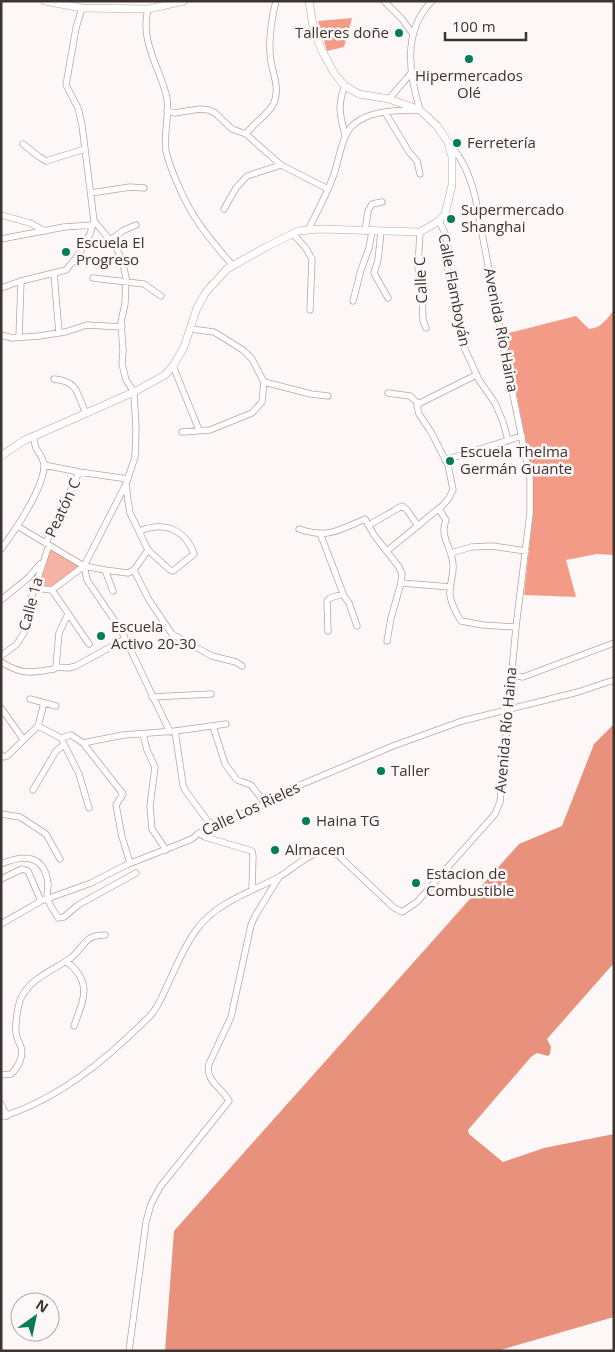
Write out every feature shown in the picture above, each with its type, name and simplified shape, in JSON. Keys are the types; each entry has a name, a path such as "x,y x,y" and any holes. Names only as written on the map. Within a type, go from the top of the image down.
{"main road":[{"path":"45,1 82,8 148,9 182,1"},
{"path":"3,452 33,436 134,392 165,375 173,366 184,347 197,308 206,292 227,269 293,234 308,230 420,232 439,221 445,214 452,186 452,157 448,142 437,126 420,110 389,99 359,94 346,86 334,73 321,49 313,26 309,2"}],"street":[{"path":"246,134 269,111 275,100 277,85 270,60 270,50 276,1"},
{"path":"384,1 402,19 412,33"},
{"path":"308,230 328,189 345,135 357,121 385,112 420,110 411,73 412,33 418,20 432,1"},
{"path":"1,288 62,271 69,267 79,254 94,223 82,125 78,108 66,85 76,28 82,8"},
{"path":"148,9 146,24 148,46 166,95 166,152 185,202 202,229 233,266"},
{"path":"389,99 411,73"},
{"path":"345,135 339,104 346,86"},
{"path":"167,110 174,113 200,109 209,110 215,113 232,129 246,134 281,165 328,189"},
{"path":"385,112 409,152 417,161 420,174"},
{"name":"Avenida Río Haina","path":"4,1117 25,1110 67,1086 117,1047 150,1016 158,1005 197,929 219,908 279,876 313,855 322,852 332,852 339,856 393,907 402,912 417,902 495,814 500,802 516,626 530,513 530,478 470,174 448,142"},
{"path":"23,144 46,161 85,149"},
{"path":"224,209 236,188 247,176 281,165"},
{"path":"91,193 144,188"},
{"path":"353,301 369,248 368,211 372,204 382,202"},
{"path":"1,215 30,222 45,231"},
{"name":"Calle Flamboyán","path":"439,221 445,233 448,247 447,267 464,347 476,375 495,403 508,440"},
{"path":"1,239 94,223"},
{"path":"34,588 52,590 84,566 127,482 135,457 134,392 126,380 122,364 122,327 126,281 123,263 116,247 94,223"},
{"path":"110,240 136,225"},
{"path":"381,232 378,260 374,273 388,298"},
{"name":"Calle C","path":"420,232 418,266 422,292 423,320 426,328"},
{"path":"293,234 305,247 312,259 310,310"},
{"path":"54,272 59,333"},
{"path":"93,278 144,284 161,296"},
{"path":"19,337 21,281"},
{"path":"1,335 12,338 59,333 88,325 122,327"},
{"path":"182,432 210,430 252,413 262,402 264,382 252,359 243,350 214,332 191,329"},
{"path":"173,366 199,430"},
{"path":"387,551 438,509 449,498 453,490 445,460 417,410 419,403 476,375"},
{"path":"54,379 63,380 73,385 86,413"},
{"path":"264,382 311,394 328,396"},
{"path":"388,393 410,396 419,403"},
{"path":"1,549 17,526 41,481 44,465 33,436"},
{"path":"445,460 522,436"},
{"path":"44,465 127,482"},
{"name":"Peatón C","path":"48,544 79,472"},
{"path":"127,482 130,513 148,550 173,570 194,554 183,535 175,530 153,526 140,531"},
{"path":"369,525 402,506 418,526"},
{"path":"438,509 446,520 443,526 444,536 451,553 453,566 450,595 454,609 461,621 484,625 516,626"},
{"path":"298,529 311,533 332,534 365,519 402,574 387,641"},
{"path":"17,526 84,566 104,570 128,573 134,570 148,550"},
{"path":"320,534 357,626"},
{"name":"Calle 1a","path":"1,656 17,644 22,637 34,588 48,544"},
{"path":"451,553 471,547 485,546 526,551"},
{"path":"1,600 29,577 43,561"},
{"path":"84,566 87,580 125,639 152,697 173,731 183,785 187,795 207,820 215,826"},
{"path":"104,570 113,591"},
{"path":"134,570 149,600 172,634 212,656 236,662 242,666"},
{"path":"401,583 451,587"},
{"path":"52,590 89,644"},
{"path":"328,631 327,601 330,598 343,594"},
{"path":"56,667 60,633 68,614"},
{"path":"1,662 14,670 31,673 56,667 68,668 76,666 125,639"},
{"path":"511,675 523,677 614,643"},
{"name":"Calle Los Rieles","path":"1,924 44,900 91,883 130,863 192,839 199,833 293,788 393,746 462,721 578,692 614,680"},
{"path":"152,697 211,694"},
{"path":"30,699 56,706"},
{"path":"1,755 7,756 38,726 44,702"},
{"path":"2,710 23,739"},
{"path":"83,742 226,724"},
{"path":"38,726 61,738 79,774 89,808"},
{"path":"213,726 226,764 237,780 251,786 265,803"},
{"path":"143,734 147,750 155,767 150,806 152,829 166,850"},
{"path":"61,738 71,735 83,742 123,794 116,805 130,863"},
{"path":"33,790 56,752 64,745"},
{"path":"1,814 20,817 46,834 60,859"},
{"path":"199,833 205,837 252,851 254,856 252,890"},
{"path":"1,864 14,858 30,857 41,864 45,870 48,885 44,900"},
{"path":"1,878 25,869 28,871 44,900 58,918 64,918 78,905 136,873"},
{"path":"129,1351 146,1222 151,1204 160,1187 229,1101 226,1095 210,1078 207,1072 208,1064 231,1017 255,916 279,876"},
{"path":"1,1075 11,1074 19,1063 22,1050 16,1033 20,999 27,988 73,956 83,943 96,935 106,934"},
{"path":"66,961 81,976 84,990 74,1026"},
{"path":"1,1104 4,1117"}],"shaded area":[{"path":"352,18 344,47 327,51 318,21"},
{"path":"614,310 614,555 597,554 566,560 576,597 524,595 533,514 533,479 505,334 576,316 589,329 597,327"},
{"path":"51,549 80,565 52,586 38,586"},
{"path":"614,724 614,963 547,1039 551,1047 550,1054 548,1056 537,1053 531,1057 468,1130 469,1134 503,1162 544,1148 614,1134 614,1317 497,1351 165,1351 174,1231 519,844 562,826 594,744"}],"place":[{"name":"Talleres doñe","path":"399,33"},
{"name":"Hipermercados Olé","path":"469,59"},
{"name":"Ferretería","path":"457,143"},
{"name":"Supermercado Shanghai","path":"451,219"},
{"name":"Escuela El Progreso","path":"66,252"},
{"name":"Escuela Thelma Germán Guante","path":"450,461"},
{"name":"Escuela Activo 20-30","path":"101,636"},
{"name":"Taller","path":"381,771"},
{"name":"Haina TG","path":"306,821"},
{"name":"Almacen","path":"275,850"},
{"name":"Estacion de Combustible","path":"416,883"}]}
